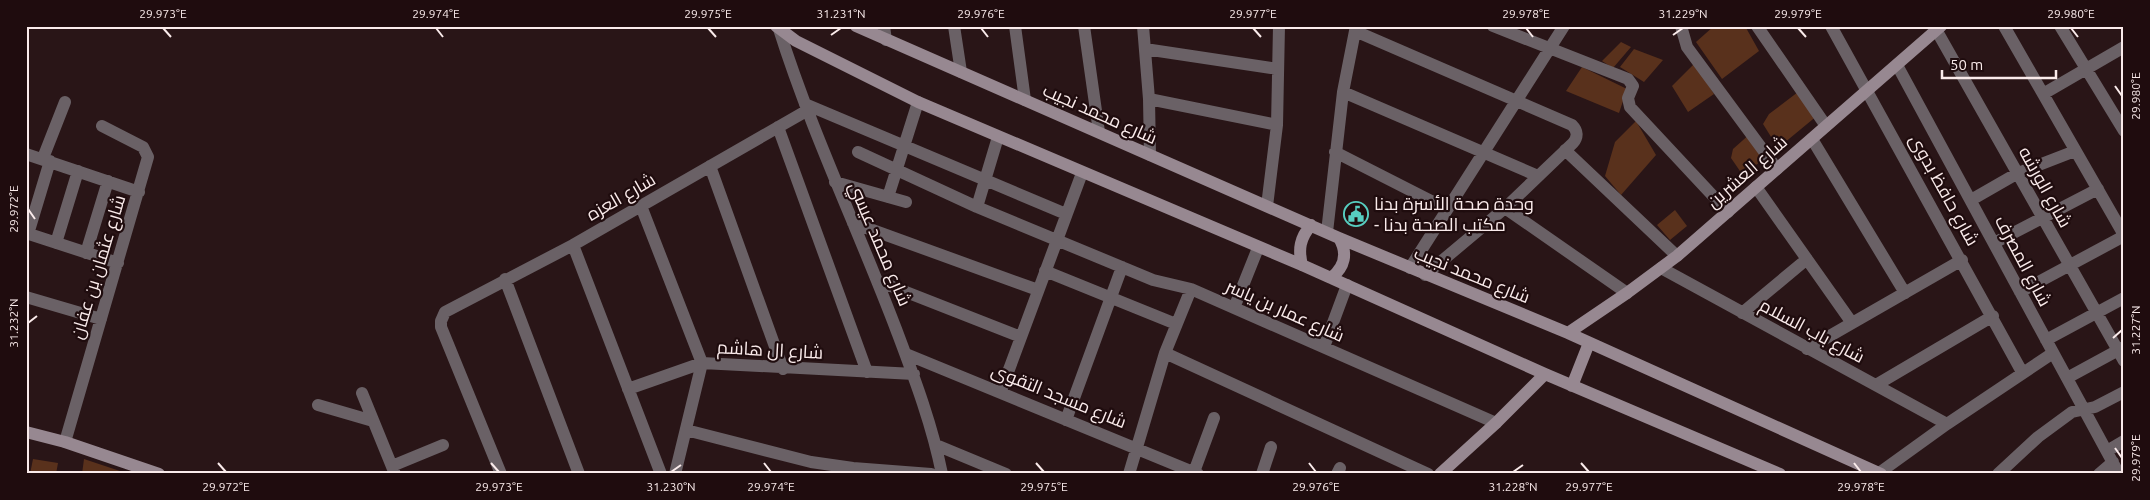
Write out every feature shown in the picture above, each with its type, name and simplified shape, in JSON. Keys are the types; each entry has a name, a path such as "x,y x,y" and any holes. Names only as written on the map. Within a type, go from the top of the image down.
{"main road":[{"name":"شارع محمد نجيب","path":"856,26 1425,275 1568,333 1880,473"},
{"path":"778,27 796,40 918,102 1258,248 1302,265 1572,386 1777,473"},
{"name":"شارع العشرين","path":"1568,333 1627,294 1677,256 1937,28"},
{"path":"1302,265 1299,254 1300,243 1312,225"},
{"path":"1331,278 1337,274 1345,260 1343,244 1333,235"},
{"path":"1572,386 1589,344"},
{"path":"1440,474 1496,423 1545,374"},
{"path":"26,432 64,442 159,474"}],"street":[{"path":"884,26 886,40"},
{"path":"954,26 961,72"},
{"path":"1015,26 1025,100"},
{"path":"1084,26 1099,132"},
{"path":"1143,26 1149,99 1150,155"},
{"path":"1267,206 1277,125 1279,26"},
{"path":"1493,26 1628,79 1633,86 1628,98 1630,107 1728,212"},
{"path":"1410,268 1564,26"},
{"path":"1681,26 1687,47 1777,169"},
{"path":"1756,26 1826,126"},
{"name":"شارع حافظ بدوى","path":"1831,26 1993,316 2022,372"},
{"path":"2004,26 2124,236 2020,292"},
{"path":"2060,26 2124,131"},
{"name":"شارع محمد عيسي","path":"778,27 835,182 878,281 914,374 936,445 942,474"},
{"name":"شارع الورشه","path":"1937,28 2096,313 2122,353"},
{"path":"1333,235 1335,152 1343,92 1355,29 1574,128 1576,137 1565,150 1505,208 1425,275"},
{"path":"2043,94 2124,47"},
{"path":"1145,48 1278,69"},
{"name":"شارع المصرف","path":"1897,64 2053,354 2116,465"},
{"path":"1343,92 1538,176"},
{"path":"1149,99 1277,125"},
{"path":"65,102 27,233 118,263"},
{"path":"888,197 918,102"},
{"path":"807,107 1066,214"},
{"name":"شارع العزه","path":"501,474 441,327 442,316 449,308 573,245 778,126 807,107"},
{"name":"شارع عثمان بن عفان","path":"64,442 139,192 148,156 143,147 102,126"},
{"path":"778,126 867,372"},
{"path":"977,207 998,137"},
{"path":"1812,139 1905,293"},
{"path":"1565,150 1677,256"},
{"path":"1971,200 2018,173 2075,150"},
{"name":"شارع عمار بن ياسر","path":"858,152 977,207 1152,280 1191,289 1496,423"},
{"path":"1335,152 1447,209"},
{"path":"26,154 139,192"},
{"path":"710,166 783,369"},
{"path":"56,242 78,170"},
{"path":"1001,391 1082,172"},
{"path":"86,253 108,181"},
{"path":"835,182 906,202"},
{"path":"1756,187 1852,323"},
{"path":"1994,243 2098,189"},
{"path":"641,206 702,363 676,474"},
{"path":"1505,208 1627,294"},
{"path":"853,223 1038,290"},
{"path":"573,245 661,474"},
{"path":"1234,308 1258,248"},
{"path":"1742,313 1807,259"},
{"path":"1807,349 1962,260"},
{"path":"1066,420 1122,267"},
{"name":"شارع باب السلام","path":"1661,268 1947,424"},
{"path":"1045,271 1176,324"},
{"path":"505,280 579,474"},
{"path":"878,281 1021,337"},
{"path":"1324,347 1347,285"},
{"path":"1129,474 1165,353 1191,289"},
{"path":"26,297 101,320"},
{"path":"2046,340 2124,298"},
{"path":"1876,385 1993,316"},
{"path":"1165,353 1428,474"},
{"path":"2067,378 2122,353"},
{"name":"شارع مسجد التقوى","path":"906,354 1001,391 1066,420 1196,473"},
{"path":"1880,473 2022,372 2053,354"},
{"name":"شارع ال هاشم","path":"628,390 702,363 783,369 914,374"},
{"path":"1998,474 2038,437 2072,412 2095,407 2124,392"},
{"path":"362,394 394,470 443,445"},
{"path":"318,405 373,422"},
{"path":"1196,473 1214,418"},
{"path":"686,430 811,462 853,468 931,474"},
{"path":"2099,474 2116,465 2124,441"},
{"path":"936,445 1006,474"},
{"path":"1262,474 1272,446"}],"building":[{"path":"1714,26 1745,26 1759,51 1722,79 1696,42"},
{"path":"1621,42 1631,47 1613,68 1602,61"},
{"path":"1634,49 1663,60 1644,82 1620,67"},
{"path":"1695,63 1714,94 1688,112 1672,86"},
{"path":"1582,67 1627,89 1619,113 1566,91"},
{"path":"1798,92 1818,115 1778,148 1763,124 1769,114"},
{"path":"1636,121 1656,155 1621,195 1605,176 1615,142"},
{"path":"1751,133 1768,157 1742,174 1731,158 1733,149"},
{"path":"1675,210 1687,226 1670,240 1657,225"},
{"path":"33,459 58,463 56,474 30,474"},
{"path":"84,459 126,473 126,474 82,474"}],"place":[{"name":"وحدة صحة الأسرة بدنا - مكتب الصحة بدنا","path":"1356,214"}]}
